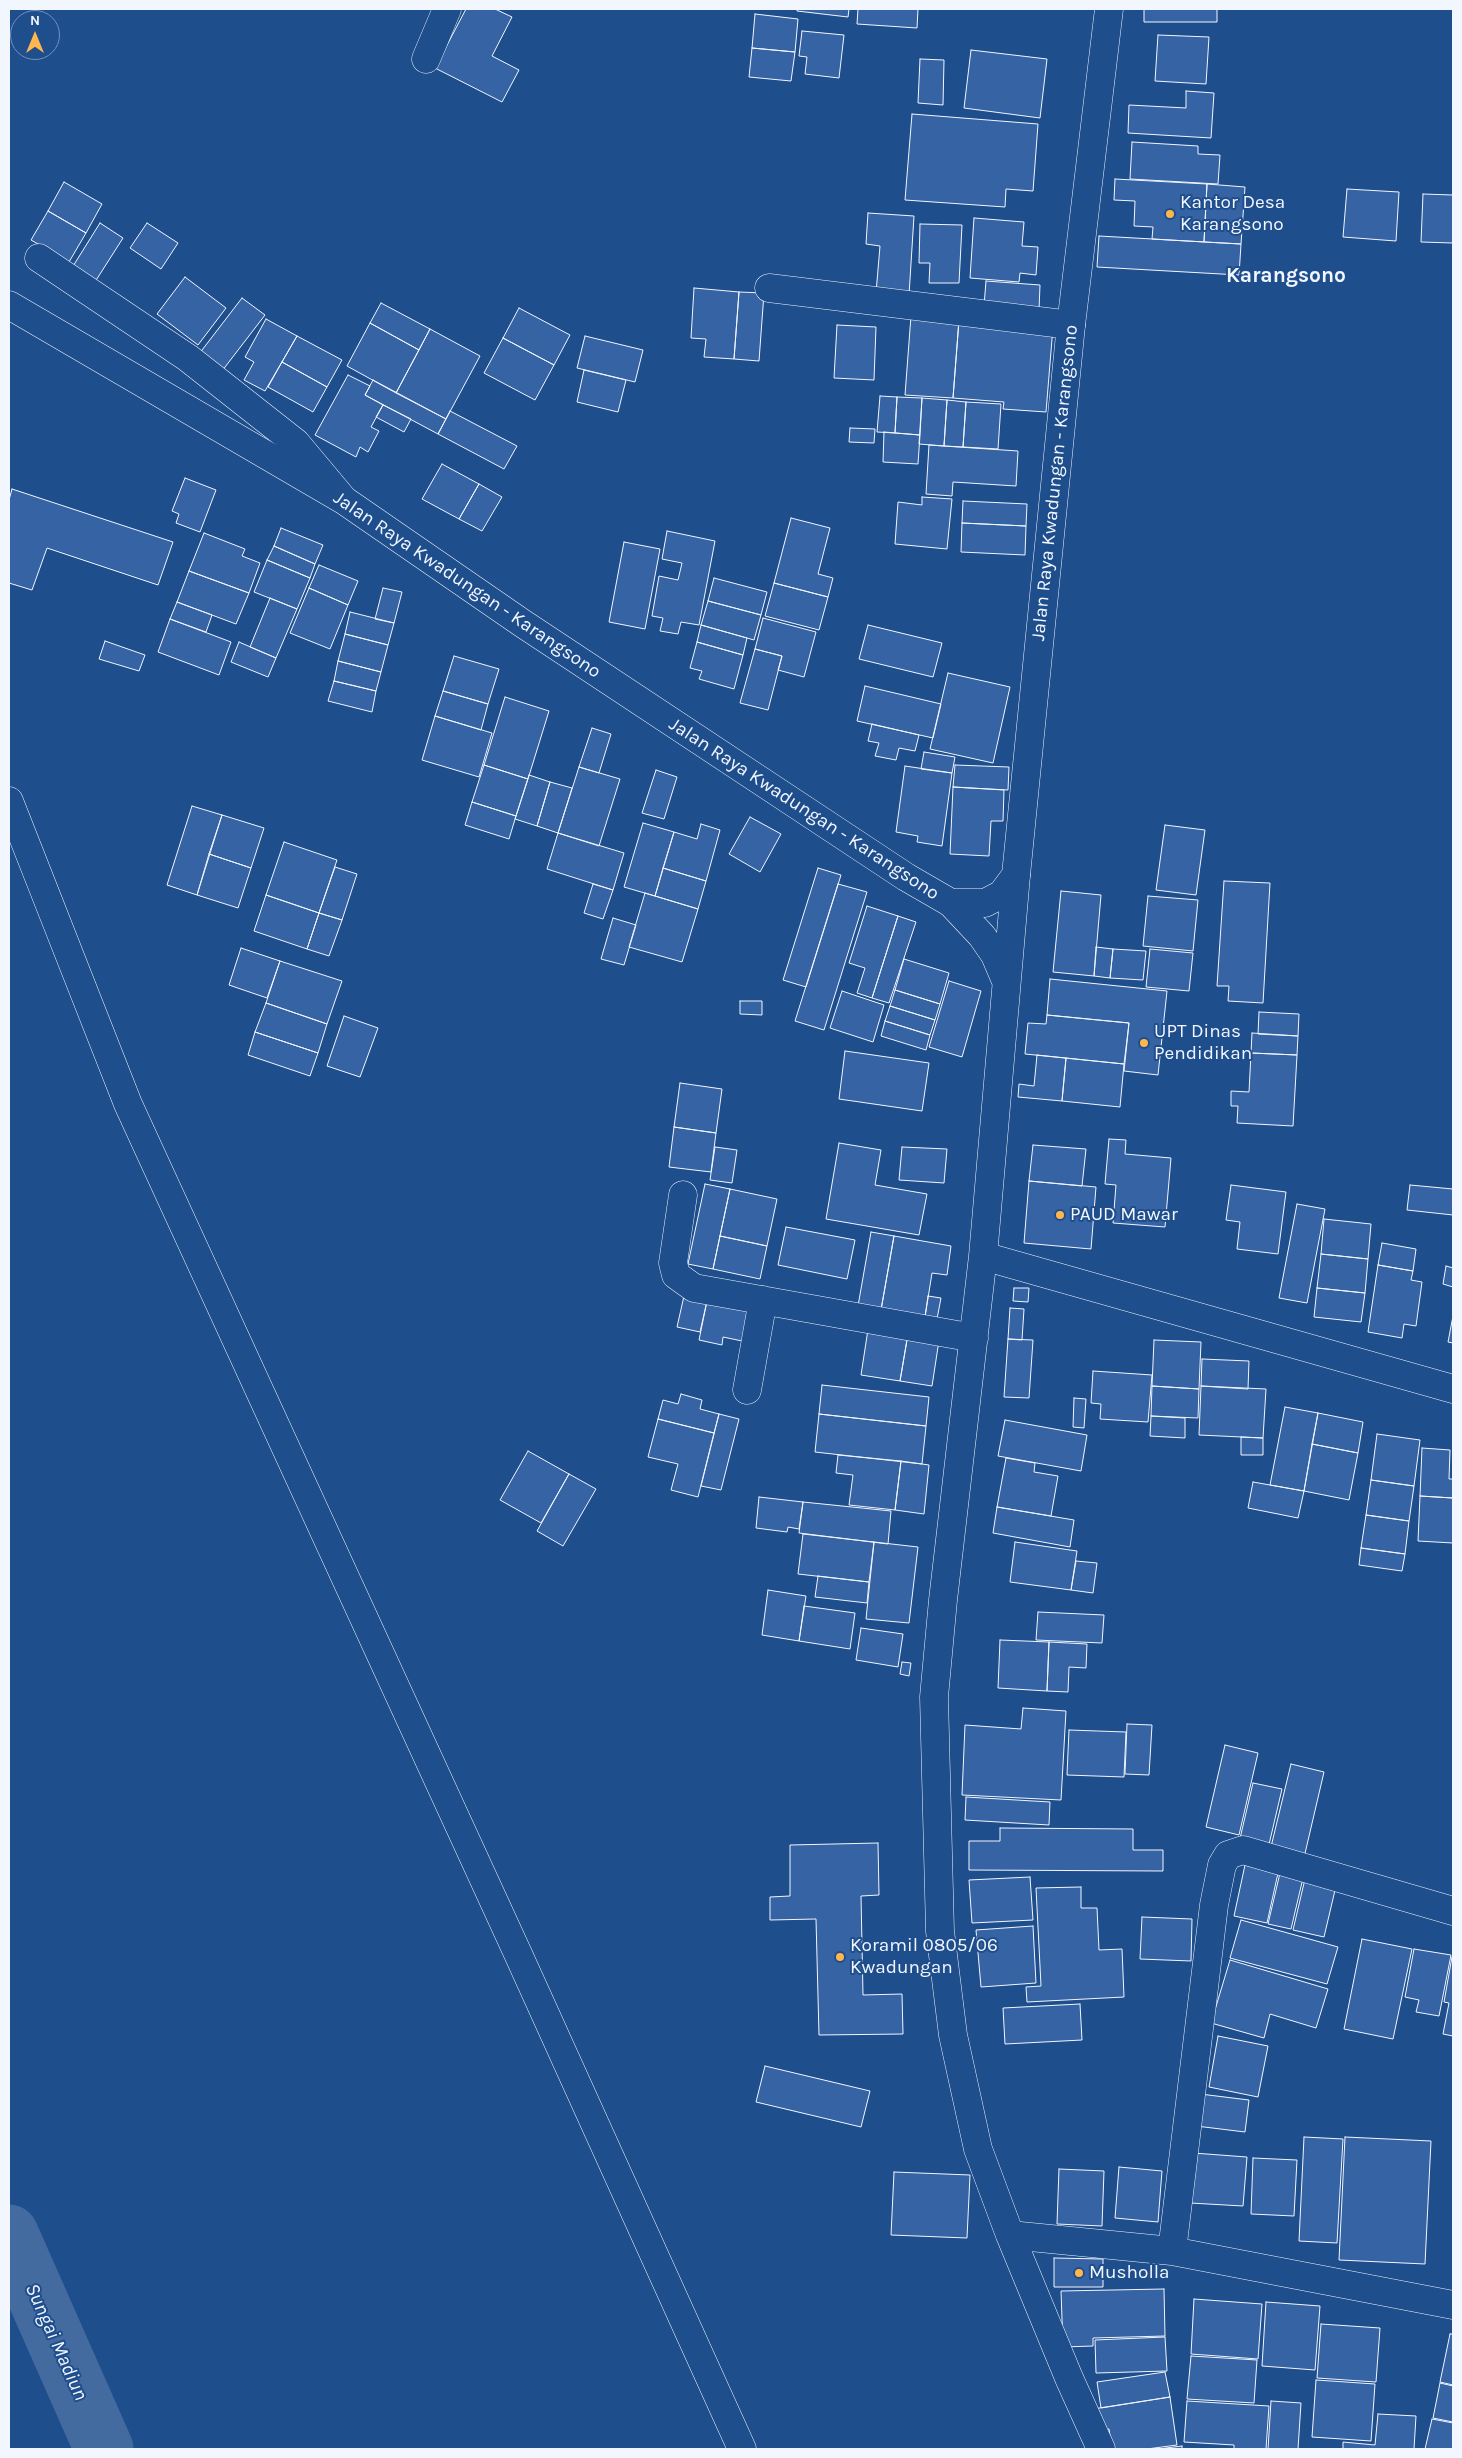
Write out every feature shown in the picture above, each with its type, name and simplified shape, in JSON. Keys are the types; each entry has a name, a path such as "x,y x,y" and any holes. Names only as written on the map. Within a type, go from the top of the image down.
{"street":[{"path":"426,60 447,9"},
{"name":"Jalan Raya Kwadungan - Karangsono","path":"9,305 345,501 705,746 906,877 951,903 984,903 1002,894 1016,875 1071,326 1109,9"},
{"path":"39,258 196,364 296,444 345,501"},
{"path":"769,288 1071,326"},
{"path":"9,800 128,1104 519,1956 742,2449"},
{"path":"1016,875 984,1256 943,1600 934,1697 940,1931 953,2035 978,2149 1010,2236 1068,2378 1101,2449"},
{"path":"951,903 982,936 995,955 1007,984"},
{"path":"683,1195 673,1262 676,1275 694,1288 974,1338"},
{"path":"984,1256 1453,1390"},
{"path":"747,1390 764,1300"},
{"path":"1172,2251 1214,1905 1222,1865 1228,1855 1242,1850 1453,1911"},
{"path":"1010,2236 1172,2251 1453,2305"}],"building":[{"path":"466,9 495,9 512,17 492,56 519,70 502,102 435,68"},
{"path":"797,9 849,9 848,17 797,11"},
{"path":"858,9 918,9 917,28 857,24"},
{"path":"1144,9 1217,9 1217,22 1144,22"},
{"path":"755,14 798,19 795,52 752,48"},
{"path":"802,31 844,35 839,78 805,74 807,57 799,56"},
{"path":"1158,35 1209,37 1206,84 1155,81"},
{"path":"752,48 795,52 791,81 749,77"},
{"path":"971,50 1047,59 1040,118 964,108"},
{"path":"920,59 944,60 943,105 918,103"},
{"path":"1186,91 1214,93 1211,138 1128,133 1129,105 1186,108"},
{"path":"912,114 1038,124 1033,191 1006,189 1005,207 905,200"},
{"path":"1132,142 1198,146 1198,154 1220,155 1218,184 1130,179"},
{"name":"Kantor Desa Karangsono","path":"1115,179 1207,184 1204,242 1152,239 1153,227 1134,226 1135,201 1114,200"},
{"path":"64,182 102,204 86,233 48,211"},
{"path":"1207,184 1245,187 1241,244 1204,242"},
{"path":"1347,189 1399,192 1396,241 1343,237"},
{"path":"1423,194 1453,195 1453,243 1421,242"},
{"path":"48,211 86,233 69,262 31,240"},
{"path":"868,213 914,216 909,295 876,293 880,246 866,244"},
{"path":"974,218 1024,222 1022,246 1038,247 1036,275 1020,273 1019,282 970,278"},
{"path":"100,223 123,238 93,285 70,271"},
{"path":"147,223 178,243 161,269 130,248"},
{"path":"920,224 962,225 959,283 929,283 930,263 919,263"},
{"path":"1099,236 1241,244 1239,275 1097,267"},
{"path":"185,277 226,308 198,345 157,314"},
{"path":"986,281 1040,285 1039,310 984,306"},
{"path":"694,288 739,292 734,359 704,357 706,339 691,338"},
{"path":"739,292 764,293 759,361 734,359"},
{"path":"242,298 265,315 222,371 199,354"},
{"path":"381,303 430,329 419,350 370,323"},
{"path":"519,308 570,335 554,365 503,338"},
{"path":"911,316 959,320 953,398 905,395"},
{"path":"266,319 297,336 265,391 244,380 254,362 245,357"},
{"path":"959,320 1053,327 1046,412 1003,409 1004,402 953,398"},
{"path":"370,323 419,350 396,393 347,366"},
{"path":"837,325 876,327 874,380 834,378"},
{"path":"430,329 480,356 446,419 396,393"},
{"path":"297,336 342,360 327,387 282,362"},
{"path":"585,336 643,350 635,382 577,368"},
{"path":"503,338 554,365 535,400 484,373"},
{"path":"282,362 327,387 313,412 268,387"},
{"path":"584,370 626,380 618,412 577,402"},
{"path":"348,375 370,386 365,395 383,405 371,427 379,431 368,452 360,447 356,457 315,435"},
{"path":"373,380 446,419 438,434 365,395"},
{"path":"880,396 897,397 895,433 877,432"},
{"path":"897,397 922,398 920,435 895,433"},
{"path":"922,398 947,400 944,446 919,444"},
{"path":"947,400 966,402 963,447 944,446"},
{"path":"966,402 1001,404 998,449 963,447"},
{"path":"383,405 411,419 404,432 376,417"},
{"path":"450,411 517,446 504,469 438,434"},
{"path":"850,428 875,429 874,443 849,442"},
{"path":"884,432 920,435 918,464 883,462"},
{"path":"929,445 1018,451 1016,486 953,482 952,496 926,494"},
{"path":"442,464 479,484 459,519 422,499"},
{"path":"185,478 216,490 200,532 176,523 179,514 172,511"},
{"path":"479,484 502,497 482,531 459,519"},
{"path":"12,489 173,542 158,585 47,548 32,590 9,583 9,500"},
{"path":"922,497 952,499 947,549 895,544 898,502 922,505"},
{"path":"963,501 1027,504 1026,526 962,523"},
{"path":"791,518 830,528 818,574 833,578 828,597 774,583"},
{"path":"962,523 1026,526 1025,555 961,552"},
{"path":"281,528 323,545 315,564 274,546"},
{"path":"667,531 715,541 699,625 681,622 678,634 660,631 663,618 652,616 659,576 678,580 682,563 662,559"},
{"path":"204,533 245,549 242,556 260,563 249,593 189,571"},
{"path":"624,542 660,549 645,629 609,622"},
{"path":"274,546 315,564 310,578 267,560"},
{"path":"267,560 310,578 297,609 254,592"},
{"path":"319,565 358,581 348,605 309,588"},
{"path":"189,571 249,593 236,624 177,602"},
{"path":"714,578 767,592 761,615 708,601"},
{"path":"774,583 828,597 819,630 765,616"},
{"path":"309,588 348,605 330,649 290,633"},
{"path":"383,588 402,592 394,623 375,619"},
{"path":"270,598 297,609 276,658 250,647"},
{"path":"708,601 761,615 754,640 701,625"},
{"path":"177,602 212,615 206,632 170,619"},
{"path":"350,612 394,623 388,645 345,634"},
{"path":"763,618 816,632 804,677 778,670 782,656 755,649"},
{"path":"170,619 231,642 219,675 158,652"},
{"path":"701,625 747,638 743,655 697,642"},
{"path":"868,625 942,643 933,677 859,659"},
{"path":"345,634 388,645 381,672 338,661"},
{"path":"105,641 145,655 139,671 99,659"},
{"path":"239,642 276,658 268,677 231,662"},
{"path":"697,642 743,655 734,689 699,679 702,671 690,668"},
{"path":"755,649 782,656 768,710 740,703"},
{"path":"454,656 499,669 488,704 443,691"},
{"path":"338,661 381,672 376,691 334,681"},
{"path":"948,673 1010,687 993,763 930,749"},
{"path":"334,681 376,691 372,712 328,701"},
{"path":"865,686 941,704 933,738 857,721"},
{"path":"443,691 488,704 481,730 435,716"},
{"path":"505,697 549,711 528,779 484,765"},
{"path":"435,716 492,733 479,777 422,760"},
{"path":"872,724 919,735 915,751 899,748 896,760 875,756 879,743 868,741"},
{"path":"592,728 611,734 599,773 579,767"},
{"path":"924,752 955,757 952,773 921,769"},
{"path":"484,765 528,779 516,816 472,802"},
{"path":"955,765 1009,767 1008,790 953,787"},
{"path":"905,766 952,773 942,846 917,842 918,836 896,832"},
{"path":"579,767 620,779 599,846 558,833"},
{"path":"656,770 677,777 664,819 642,813"},
{"path":"529,775 550,782 537,826 515,819"},
{"path":"550,782 572,788 558,833 537,826"},
{"path":"953,787 1004,790 1003,821 991,821 989,856 950,854"},
{"path":"472,802 516,816 509,839 465,825"},
{"path":"192,806 222,815 197,895 167,885"},
{"path":"222,815 264,828 251,868 209,854"},
{"path":"750,817 781,834 760,872 729,854"},
{"path":"643,823 674,832 655,896 624,887"},
{"path":"701,824 720,830 706,881 663,868 674,832 697,839"},
{"path":"1165,825 1205,830 1196,895 1156,890"},
{"path":"558,833 624,853 613,890 547,869"},
{"path":"284,842 337,860 319,913 266,895"},
{"path":"209,854 251,868 238,908 197,895"},
{"path":"335,867 357,874 342,920 319,913"},
{"path":"663,868 706,881 698,909 655,896"},
{"path":"818,868 841,875 806,987 783,980"},
{"path":"1224,881 1270,883 1263,1003 1228,1001 1229,986 1217,986"},
{"path":"593,884 613,890 603,919 584,913"},
{"path":"838,884 867,892 824,1030 795,1021"},
{"path":"1061,891 1101,895 1094,976 1053,972"},
{"path":"645,893 698,909 682,962 629,947"},
{"path":"266,895 319,913 307,949 254,931"},
{"path":"1148,896 1198,900 1193,951 1143,946"},
{"path":"867,906 898,916 872,998 857,993 865,968 849,963"},
{"path":"319,913 342,920 329,956 307,949"},
{"path":"898,916 916,922 889,1003 872,998"},
{"path":"613,918 636,925 624,965 601,959"},
{"path":"1096,947 1113,949 1110,978 1094,976"},
{"path":"241,948 280,961 267,998 229,985"},
{"path":"1113,949 1146,951 1143,980 1110,978"},
{"path":"1150,949 1193,953 1189,991 1146,987"},
{"path":"904,959 949,973 940,1004 895,990"},
{"path":"280,961 342,981 327,1024 266,1003"},
{"name":"UPT Dinas Pendidikan","path":"1050,979 1167,991 1158,1075 1124,1071 1129,1023 1047,1015"},
{"path":"949,981 981,991 962,1057 929,1047"},
{"path":"895,990 940,1004 935,1020 890,1006"},
{"path":"842,991 884,1005 873,1042 830,1028"},
{"path":"740,1001 762,1001 762,1015 740,1014"},
{"path":"266,1003 327,1024 318,1053 255,1032"},
{"path":"890,1006 935,1020 930,1035 885,1021"},
{"path":"1259,1012 1299,1014 1298,1036 1258,1034"},
{"path":"1047,1015 1129,1023 1124,1064 1025,1054 1028,1023 1046,1024"},
{"path":"344,1016 378,1028 360,1077 327,1066"},
{"path":"885,1021 930,1035 926,1050 881,1036"},
{"path":"255,1032 318,1053 310,1076 248,1055"},
{"path":"1252,1033 1298,1036 1297,1055 1251,1053"},
{"path":"845,1051 929,1063 922,1111 839,1099"},
{"path":"1251,1053 1297,1055 1293,1126 1237,1123 1238,1106 1231,1106 1231,1091 1249,1092"},
{"path":"1037,1055 1066,1058 1062,1101 1018,1097 1019,1084 1034,1086"},
{"path":"1066,1058 1124,1064 1120,1107 1062,1101"},
{"path":"680,1083 722,1089 716,1133 674,1127"},
{"path":"674,1127 716,1133 711,1172 669,1167"},
{"path":"1109,1139 1126,1140 1125,1154 1171,1158 1165,1227 1113,1223 1116,1185 1105,1184"},
{"path":"839,1143 881,1150 875,1185 927,1194 919,1235 826,1219"},
{"path":"1033,1145 1086,1149 1082,1186 1029,1181"},
{"path":"715,1147 737,1150 732,1183 710,1180"},
{"path":"902,1147 947,1149 944,1183 899,1180"},
{"name":"PAUD Mawar","path":"1029,1181 1096,1187 1091,1249 1024,1243"},
{"path":"705,1184 730,1189 713,1269 688,1264"},
{"path":"1231,1185 1286,1192 1278,1254 1237,1249 1240,1222 1226,1220"},
{"path":"1410,1185 1453,1189 1453,1215 1407,1210"},
{"path":"730,1189 777,1199 767,1246 720,1236"},
{"path":"1297,1204 1325,1209 1307,1303 1279,1298"},
{"path":"1324,1219 1371,1224 1368,1259 1321,1254"},
{"path":"786,1227 855,1240 847,1279 778,1265"},
{"path":"871,1232 894,1236 881,1310 858,1306"},
{"path":"720,1236 767,1246 760,1279 713,1269"},
{"path":"894,1236 951,1246 947,1275 932,1273 925,1317 881,1310"},
{"path":"1382,1243 1416,1249 1413,1271 1378,1265"},
{"path":"1321,1254 1368,1259 1365,1293 1317,1288"},
{"path":"1378,1265 1413,1271 1411,1280 1422,1282 1416,1326 1404,1324 1402,1338 1368,1332"},
{"path":"1446,1266 1453,1268 1453,1287 1443,1284"},
{"path":"1014,1288 1029,1288 1028,1302 1013,1301"},
{"path":"1317,1288 1365,1293 1361,1322 1314,1317"},
{"path":"684,1296 707,1301 700,1332 677,1327"},
{"path":"928,1296 941,1298 937,1319 925,1317"},
{"path":"707,1301 754,1311 747,1342 723,1337 722,1345 699,1340"},
{"path":"1010,1308 1024,1309 1022,1340 1008,1339"},
{"path":"1453,1316 1453,1343 1448,1342"},
{"path":"869,1323 909,1328 900,1381 861,1375"},
{"path":"909,1328 940,1334 932,1386 900,1381"},
{"path":"1008,1339 1033,1340 1029,1398 1004,1397"},
{"path":"1154,1340 1201,1342 1199,1389 1152,1386"},
{"path":"1202,1359 1249,1361 1248,1389 1201,1386"},
{"path":"1093,1371 1152,1375 1148,1422 1100,1419 1101,1404 1091,1403"},
{"path":"822,1385 929,1397 926,1426 819,1414"},
{"path":"1152,1386 1199,1389 1198,1418 1151,1416"},
{"path":"1201,1386 1266,1389 1263,1438 1199,1435"},
{"path":"681,1394 702,1400 700,1409 719,1414 714,1433 658,1419 663,1400 678,1404"},
{"path":"1074,1398 1086,1399 1084,1428 1073,1427"},
{"path":"1285,1407 1318,1413 1304,1491 1270,1485"},
{"path":"1318,1413 1363,1422 1358,1453 1312,1444"},
{"path":"719,1414 739,1419 721,1490 701,1486"},
{"path":"819,1414 926,1426 922,1464 815,1452"},
{"path":"1151,1416 1185,1418 1185,1438 1150,1436"},
{"path":"658,1419 714,1433 698,1497 671,1490 678,1464 648,1457"},
{"path":"1005,1420 1087,1435 1081,1471 998,1456"},
{"path":"1377,1434 1420,1440 1414,1486 1371,1480"},
{"path":"1241,1437 1263,1438 1263,1455 1241,1455"},
{"path":"1312,1444 1358,1453 1349,1500 1304,1491"},
{"path":"1422,1448 1450,1450 1449,1479 1453,1479 1453,1498 1420,1496"},
{"path":"528,1451 569,1474 541,1523 500,1500"},
{"path":"838,1455 901,1461 895,1510 849,1505 853,1475 836,1473"},
{"path":"1006,1458 1035,1463 1034,1472 1058,1476 1051,1516 997,1507"},
{"path":"901,1461 929,1465 924,1514 895,1510"},
{"path":"569,1474 596,1489 563,1546 537,1531"},
{"path":"1371,1480 1414,1486 1409,1521 1366,1515"},
{"path":"1253,1482 1304,1491 1298,1518 1248,1508"},
{"path":"1420,1496 1453,1498 1453,1543 1418,1541"},
{"path":"759,1497 803,1502 799,1529 788,1527 787,1532 756,1528"},
{"path":"803,1502 891,1511 888,1544 799,1533"},
{"path":"997,1507 1074,1520 1070,1547 993,1533"},
{"path":"1366,1515 1409,1521 1405,1554 1361,1548"},
{"path":"803,1534 874,1542 869,1582 798,1574"},
{"path":"874,1542 918,1547 909,1623 866,1619"},
{"path":"1015,1542 1077,1551 1071,1590 1010,1582"},
{"path":"1361,1548 1405,1554 1402,1571 1359,1565"},
{"path":"1076,1561 1097,1563 1093,1593 1071,1590"},
{"path":"818,1576 869,1582 867,1603 815,1597"},
{"path":"768,1590 806,1596 799,1641 762,1635"},
{"path":"804,1606 855,1613 850,1649 799,1641"},
{"path":"1038,1612 1104,1615 1102,1643 1036,1640"},
{"path":"861,1628 903,1634 898,1667 856,1660"},
{"path":"1000,1640 1049,1642 1047,1691 998,1688"},
{"path":"1049,1642 1087,1644 1086,1668 1069,1667 1068,1692 1047,1691"},
{"path":"902,1662 911,1663 909,1676 900,1674"},
{"path":"1023,1708 1066,1711 1061,1800 962,1795 965,1725 1021,1729"},
{"path":"1127,1724 1152,1725 1149,1775 1125,1774"},
{"path":"1069,1730 1126,1732 1124,1777 1067,1775"},
{"path":"1225,1745 1258,1753 1239,1835 1206,1827"},
{"path":"1291,1764 1324,1772 1303,1862 1269,1855"},
{"path":"1253,1783 1282,1789 1267,1853 1238,1847"},
{"path":"966,1797 1050,1802 1049,1825 965,1820"},
{"path":"1000,1828 1133,1829 1133,1850 1163,1850 1163,1871 969,1870 969,1841 1000,1841"},
{"name":"Koramil 0805/06 Kwadungan","path":"878,1843 879,1895 861,1896 863,1995 902,1994 903,2034 819,2035 816,1919 770,1920 770,1897 790,1896 790,1845"},
{"path":"1245,1865 1278,1873 1267,1923 1234,1916"},
{"path":"1280,1873 1303,1878 1291,1929 1268,1924"},
{"path":"1030,1877 1033,1920 972,1923 969,1880"},
{"path":"1305,1879 1336,1886 1324,1937 1293,1930"},
{"path":"1081,1887 1081,1908 1097,1908 1099,1950 1122,1949 1124,1997 1027,2002 1026,1987 1041,1986 1036,1888"},
{"path":"1142,1917 1192,1919 1191,1961 1140,1959"},
{"path":"1241,1920 1338,1947 1327,1984 1230,1958"},
{"path":"1033,1926 1036,1983 981,1987 976,1930"},
{"path":"1362,1939 1412,1949 1393,2039 1344,2029"},
{"path":"1414,1949 1451,1955 1439,2016 1416,2012 1419,2000 1405,1997"},
{"path":"1452,1957 1453,2036 1443,2034 1449,2003 1444,2002"},
{"path":"1230,1960 1328,1989 1316,2028 1270,2014 1264,2038 1211,2023"},
{"path":"1080,2004 1082,2040 1005,2044 1003,2008"},
{"path":"1218,2036 1268,2046 1258,2097 1209,2087"},
{"path":"765,2066 870,2091 861,2127 756,2102"},
{"path":"1200,2094 1249,2100 1245,2132 1196,2126"},
{"path":"1304,2137 1343,2139 1337,2243 1299,2241"},
{"path":"1345,2137 1431,2141 1425,2264 1339,2260"},
{"path":"1193,2153 1247,2157 1243,2206 1190,2203"},
{"path":"1253,2158 1297,2160 1294,2216 1251,2214"},
{"path":"1119,2167 1162,2171 1158,2222 1115,2218"},
{"path":"1059,2169 1104,2171 1102,2226 1057,2224"},
{"path":"894,2172 970,2175 967,2238 891,2235"},
{"name":"Musholla","path":"1054,2258 1103,2259 1103,2287 1054,2287"},
{"path":"1164,2289 1165,2336 1093,2338 1093,2346 1063,2347 1061,2291"},
{"path":"1194,2299 1262,2304 1258,2359 1191,2354"},
{"path":"1266,2302 1320,2306 1315,2370 1262,2366"},
{"path":"1321,2324 1380,2328 1376,2382 1317,2378"},
{"path":"1450,2334 1453,2334 1453,2385 1440,2382"},
{"path":"1165,2337 1167,2371 1096,2373 1095,2340"},
{"path":"1191,2356 1257,2360 1254,2403 1187,2399"},
{"path":"1165,2372 1170,2397 1101,2408 1097,2382"},
{"path":"1316,2380 1375,2384 1371,2441 1312,2437"},
{"path":"1440,2383 1453,2386 1453,2422 1433,2418"},
{"path":"1170,2397 1177,2445 1147,2449 1112,2449 1109,2429 1096,2431 1093,2409"},
{"path":"1187,2401 1269,2406 1266,2449 1234,2449 1234,2445 1184,2442"},
{"path":"1271,2401 1301,2403 1298,2449 1268,2449"},
{"path":"1378,2414 1416,2416 1414,2449 1343,2449 1343,2442 1375,2445"},
{"path":"1432,2419 1453,2423 1453,2449 1425,2449"},
{"path":"1182,2446 1182,2449 1158,2449"}],"waterway":[{"name":"Sungai Madiun","path":"9,2234 104,2449"}],"place":[{"name":"Kantor Desa Karangsono","path":"1170,214"},
{"name":"UPT Dinas Pendidikan","path":"1144,1043"},
{"name":"PAUD Mawar","path":"1060,1215"},
{"name":"Koramil 0805/06 Kwadungan","path":"840,1957"},
{"name":"Musholla","path":"1079,2273"}],"district":[{"name":"Karangsono","path":"1286,276"}]}
